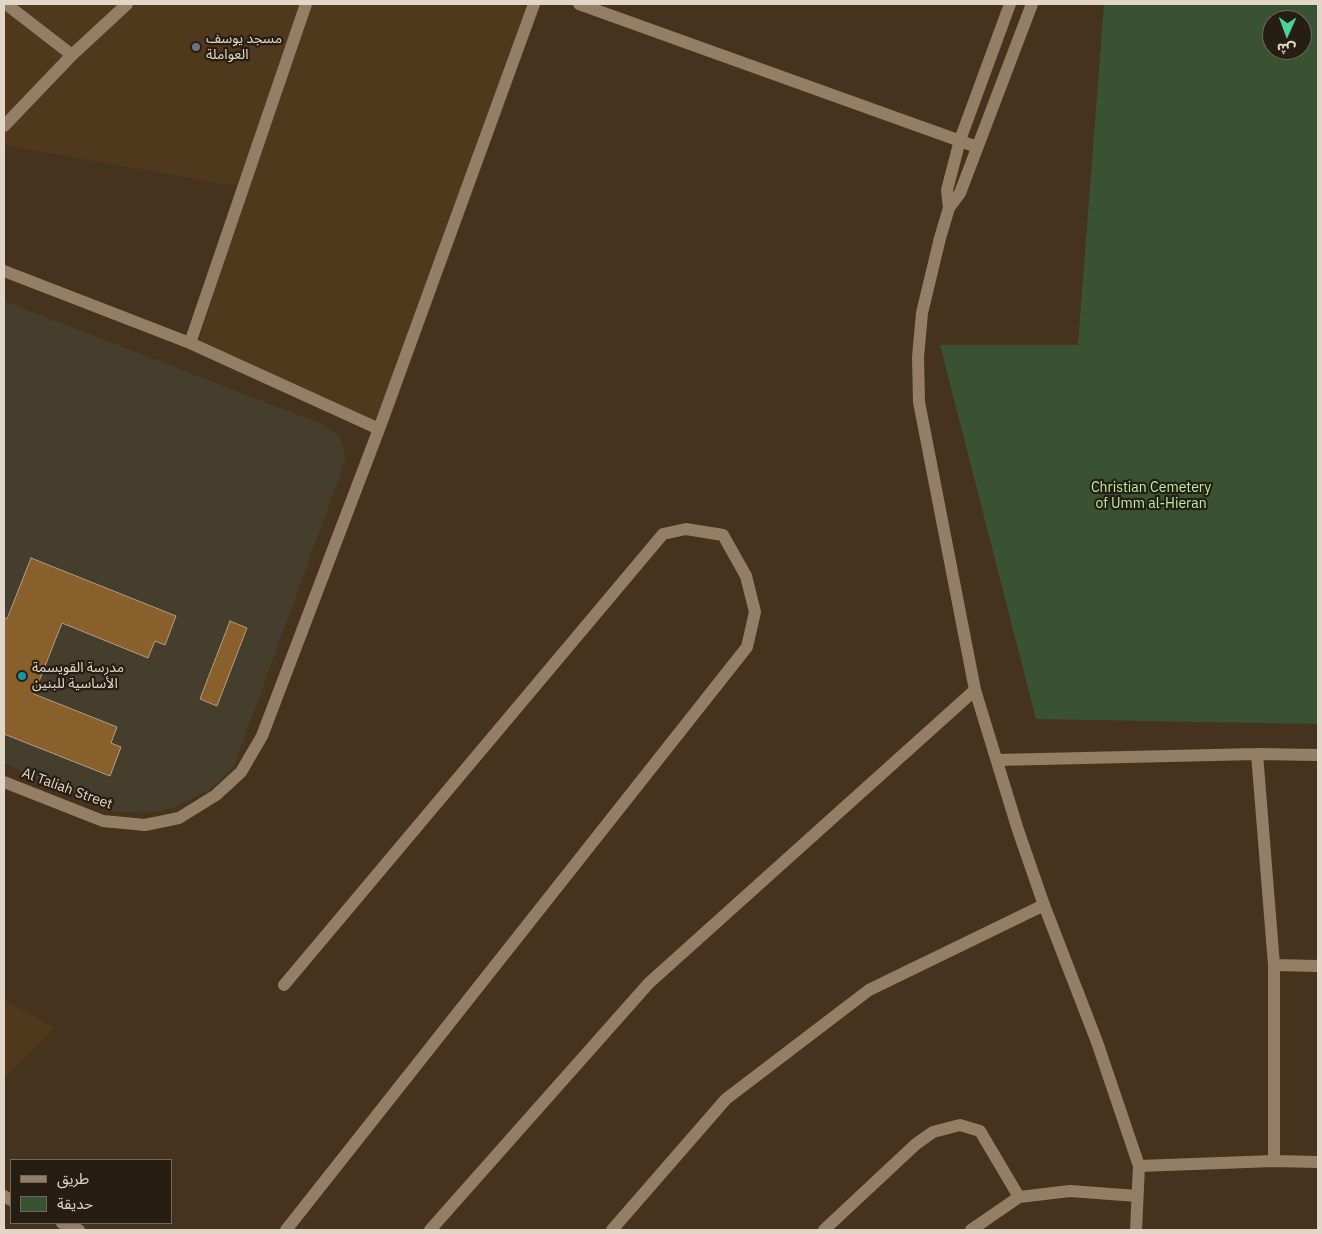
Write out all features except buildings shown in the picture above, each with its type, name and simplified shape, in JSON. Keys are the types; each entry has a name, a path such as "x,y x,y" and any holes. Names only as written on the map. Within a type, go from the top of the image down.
{"street":[{"path":"6,4 72,55"},
{"path":"4,126 72,55 127,4"},
{"path":"190,343 306,4"},
{"path":"4,270 190,343 379,429 534,4"},
{"path":"579,4 977,147"},
{"path":"1010,4 960,140 947,190 949,208 922,313 918,357 919,402 975,690 1018,830 1096,1042 1139,1166 1136,1230"},
{"path":"949,208 960,193 1032,4"},
{"name":"Al Taliah Street","path":"4,782 103,821 145,824 180,818 216,796 241,772 262,736 379,429"},
{"path":"284,985 663,534 686,529 723,535 746,576 755,612 747,647 286,1230"},
{"path":"430,1230 649,982 975,690"},
{"path":"997,760 1258,754 1318,755"},
{"path":"1258,754 1274,966 1274,1161"},
{"path":"612,1230 726,1099 869,990 1044,905"},
{"path":"1274,966 1318,966"},
{"path":"824,1230 916,1144 934,1132 960,1125 980,1131 1019,1197"},
{"path":"1139,1166 1274,1161 1318,1162"},
{"path":"971,1230 1019,1197 1070,1190 1137,1196"},
{"path":"64,1224 79,1230"}],"shaded area":[{"path":"4,4 541,4 387,428 197,348 246,188 4,145"},
{"path":"4,301 324,425 340,438 344,448 345,461 234,766 209,790 177,806 161,811 144,813 110,811 4,763"},
{"path":"4,1000 55,1028 4,1079"}],"green space":[{"name":"Christian Cemetery of Umm al-Hieran","path":"1104,4 1318,4 1318,724 1036,719 940,345 1078,345"}],"place":[{"name":"مسجد يوسف العواملة","path":"196,47"},
{"name":"مدرسة القويسمة الأساسية للبنين","path":"22,676"}]}
